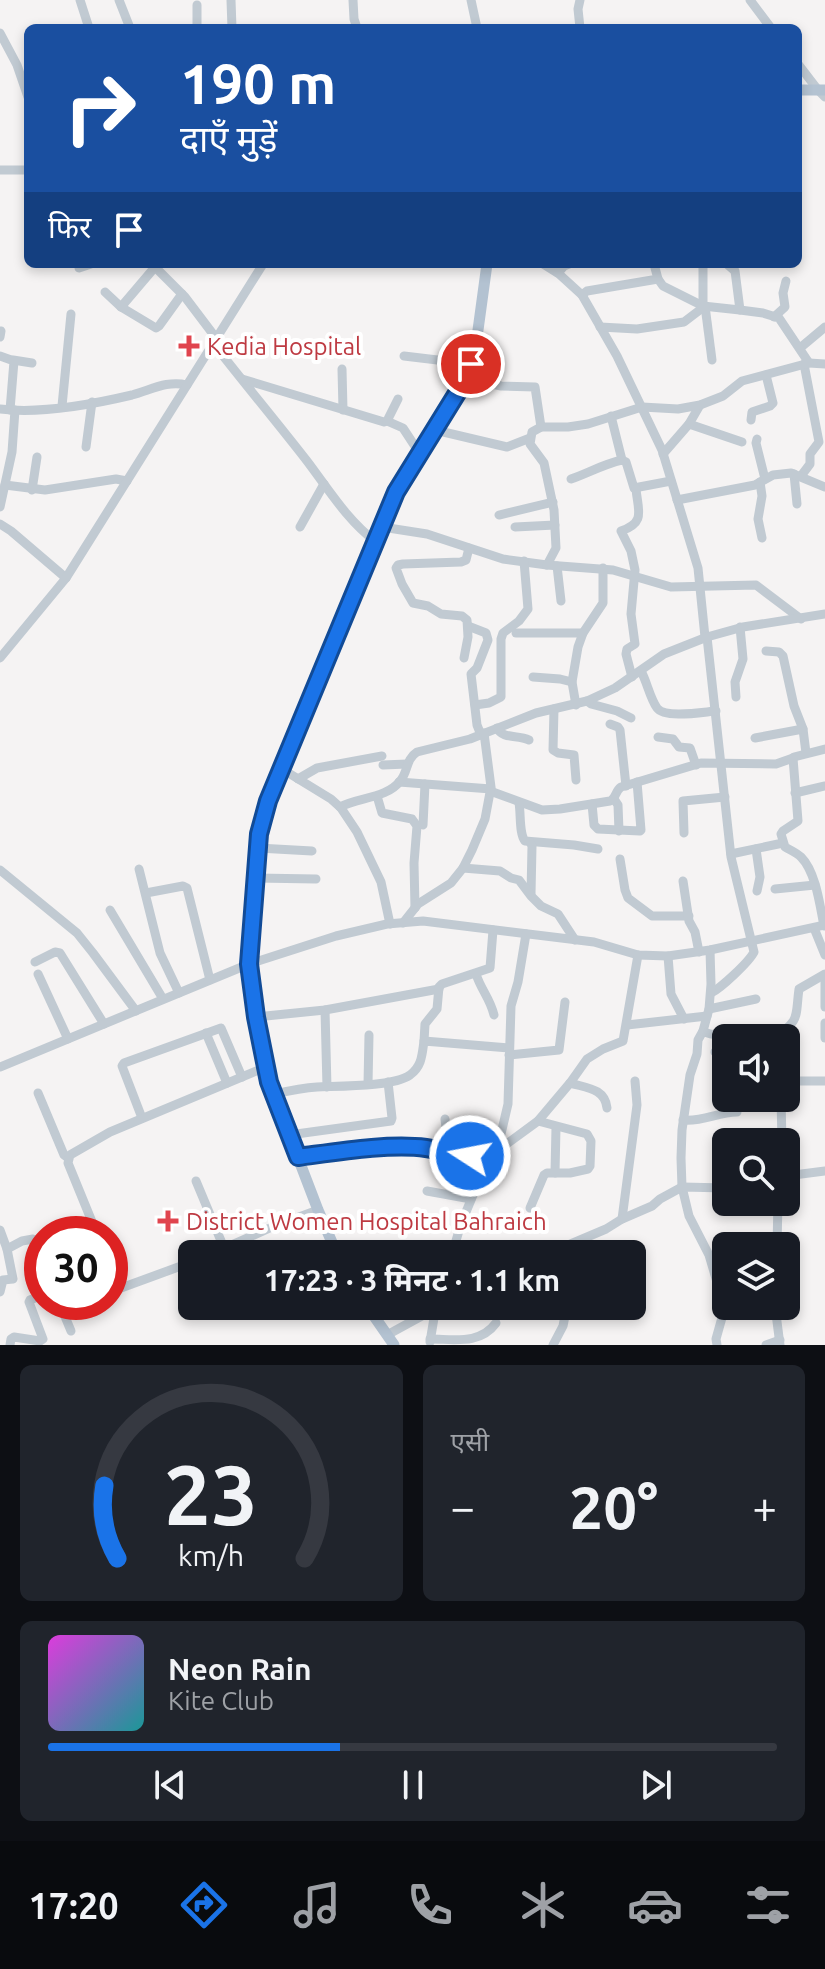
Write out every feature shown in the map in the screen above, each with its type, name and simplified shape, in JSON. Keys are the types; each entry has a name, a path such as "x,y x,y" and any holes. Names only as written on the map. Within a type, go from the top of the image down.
{"main road":[{"path":"802,90 823,92"},
{"path":"331,1240 274,1094 256,1017 249,964 259,834 268,801 396,492 471,364 486,268"},
{"path":"377,1320 391,1340"}],"street":[{"path":"80,0 88,24"},
{"path":"119,0 128,24"},
{"path":"231,0 232,24"},
{"path":"353,0 356,24"},
{"path":"471,0 476,24"},
{"path":"570,0 579,5"},
{"path":"750,0 768,24"},
{"path":"197,5 197,24"},
{"path":"0,33 24,85"},
{"path":"802,68 823,92"},
{"path":"0,170 24,170"},
{"path":"121,307 152,268"},
{"path":"157,268 182,294 242,379 354,524 376,542"},
{"path":"0,658 66,578 261,268"},
{"path":"550,268 582,295 642,407 663,454 698,568 731,854 754,952 749,961 711,993"},
{"path":"558,273 562,268"},
{"path":"655,268 663,286 704,306 763,313 779,318 800,348 806,363 819,442 810,454 810,464 798,475 797,504"},
{"path":"703,268 704,306 712,360"},
{"path":"732,268 735,271 740,310"},
{"path":"582,295 587,291 658,279"},
{"path":"774,317 785,307 783,293 786,281"},
{"path":"105,292 121,307 156,328 182,294"},
{"path":"600,327 637,329 684,322 704,306"},
{"path":"62,406 71,314"},
{"path":"800,348 825,327"},
{"path":"0,356 32,363"},
{"path":"404,356 471,364"},
{"path":"0,507 12,452 8,410 13,360"},
{"path":"561,601 552,566 556,548 553,502 544,463 532,449 532,432 541,427 577,426 642,407 678,409 700,405 723,396 742,381 806,363 825,364"},
{"path":"342,369 343,410"},
{"path":"751,420 752,412 773,403 766,375"},
{"path":"465,378 501,386 535,387 541,427"},
{"path":"242,379 387,421 403,428 420,454"},
{"path":"8,410 92,402 171,383 187,385"},
{"path":"387,421 398,399"},
{"path":"86,447 92,402"},
{"path":"663,454 689,424 700,405"},
{"path":"611,416 622,460 626,462 636,489 638,519 633,526 621,531 631,551 635,576 631,614 635,644 627,649 626,654 632,677"},
{"path":"689,424 742,442"},
{"path":"435,430 507,447 530,438"},
{"path":"757,439 763,481 758,519 762,538"},
{"path":"32,490 37,457"},
{"path":"571,479 622,460"},
{"path":"677,500 755,485 773,475 798,475 825,487"},
{"path":"5,485 32,490 116,479 127,481"},
{"path":"636,489 671,481"},
{"path":"300,527 324,484"},
{"path":"499,515 553,502"},
{"path":"0,524 66,578"},
{"path":"515,527 555,525"},
{"path":"382,527 427,534 503,559 552,566 603,568 671,587 756,585 801,619"},
{"path":"464,658 467,620 413,603 396,568 403,564 461,562 466,560 469,548"},
{"path":"475,705 501,697 501,639 503,633 519,621 528,609 524,561"},
{"path":"576,705 572,682 578,647 583,633 603,603 603,568"},
{"path":"340,807 356,799 377,796 399,782 410,757 417,752 483,734 536,713 587,701 615,688 664,654 706,637 740,627 822,617"},
{"path":"403,923 415,908 451,883 463,868 485,819 491,790 483,734 477,725 471,674 477,668 488,640 486,633 468,626"},
{"path":"736,697 735,682 743,659 740,627"},
{"path":"516,633 583,633"},
{"path":"766,651 779,652 783,656 794,706 803,729 806,753"},
{"path":"641,671 656,707 662,713 716,711"},
{"path":"533,677 572,682"},
{"path":"587,701 631,718"},
{"path":"554,709 553,750 574,755 576,780"},
{"path":"610,724 620,730 626,786"},
{"path":"497,728 502,735 522,736 529,740"},
{"path":"755,738 803,729"},
{"path":"658,737 673,739 679,747 689,748 696,765"},
{"path":"399,782 491,790 519,803 552,810 610,801 617,790 626,786 696,765 711,762 776,764 825,749"},
{"path":"793,758 798,821 782,832 783,843 801,857 810,870 825,955"},
{"path":"298,779 317,768 383,760 407,764"},
{"path":"282,769 340,807 357,832 381,882 390,924"},
{"path":"592,804 596,828 638,833 641,830 637,782"},
{"path":"423,825 425,784"},
{"path":"795,793 825,786"},
{"path":"377,796 382,813 412,819 417,826 415,908"},
{"path":"684,833 683,801 725,797"},
{"path":"614,799 618,805 619,831"},
{"path":"519,803 521,835 525,841 598,849"},
{"path":"530,842 531,896"},
{"path":"731,854 783,843"},
{"path":"258,848 312,851"},
{"path":"756,849 760,877 757,891"},
{"path":"620,859 628,898 652,916 689,916"},
{"path":"463,868 500,871 519,880 541,906 558,914 575,940"},
{"path":"139,869 154,935 179,993"},
{"path":"0,870 77,933 136,1011"},
{"path":"256,878 316,879"},
{"path":"683,881 699,952"},
{"path":"775,889 815,885"},
{"path":"146,893 183,886 187,888 210,980"},
{"path":"110,910 163,999"},
{"path":"0,1067 249,964 336,936 390,924 423,921 594,942 638,955 668,956 821,926"},
{"path":"274,1094 388,1082 408,1076 421,1063 425,1024 437,1009 439,989 442,984 490,968 493,930"},
{"path":"456,1240 478,1183 497,1151 508,1104 511,1006 526,934"},
{"path":"710,950 711,993 690,1075 681,1158 682,1187 689,1216 712,1265"},
{"path":"35,962 55,952 60,953 104,1024"},
{"path":"497,1151 538,1121 587,1059 623,1041 638,955"},
{"path":"668,956 671,994 684,1019"},
{"path":"38,974 68,1039"},
{"path":"476,974 494,1015"},
{"path":"791,1024 798,1014 799,989 825,977 825,1007"},
{"path":"256,1017 325,1010 439,989"},
{"path":"627,1025 684,1019 756,999"},
{"path":"424,1041 509,1052 559,1050 565,1002"},
{"path":"325,1010 327,1087"},
{"path":"825,1023 825,1038"},
{"path":"142,1118 122,1066 124,1063 222,1028 242,1077"},
{"path":"703,1031 712,1035"},
{"path":"206,1033 227,1083"},
{"path":"368,1084 369,1035"},
{"path":"68,1158 110,1132 266,1067"},
{"path":"622,1219 637,1105 635,1081"},
{"path":"800,1081 825,1081"},
{"path":"289,1135 391,1121 388,1082"},
{"path":"570,1083 601,1092 607,1108"},
{"path":"38,1093 90,1216"},
{"path":"683,1120 699,1121 719,1113 737,1112"},
{"path":"445,1119 449,1153"},
{"path":"530,1208 544,1175 589,1168 591,1141 583,1132 538,1121"},
{"path":"555,1173 556,1127"},
{"path":"298,1157 401,1147 425,1148 492,1160"},
{"path":"800,1174 825,1171"},
{"path":"196,1181 221,1240"},
{"path":"581,1240 652,1206 682,1187 712,1188"},
{"path":"427,1191 471,1199"},
{"path":"244,1240 318,1210"},
{"path":"0,1230 13,1279 3,1280 0,1292"},
{"path":"7,1249 24,1241"},
{"path":"128,1285 178,1267"},
{"path":"10,1345 14,1337 43,1339 36,1320"},
{"path":"66,1320 71,1331"},
{"path":"391,1340 419,1320"},
{"path":"434,1320 430,1342 476,1338 489,1332 496,1323"},
{"path":"553,1345 564,1320"},
{"path":"717,1345 721,1320"},
{"path":"766,1345 780,1343 777,1320"}],"place":[{"name":"Kedia Hospital","path":"189,346"},
{"name":"District Women Hospital Bahraich","path":"168,1221"}],"route":[{"path":"470,1156 401,1147 298,1157 269,1082 249,964 259,834 268,801 396,492 459,390 471,364"}]}
